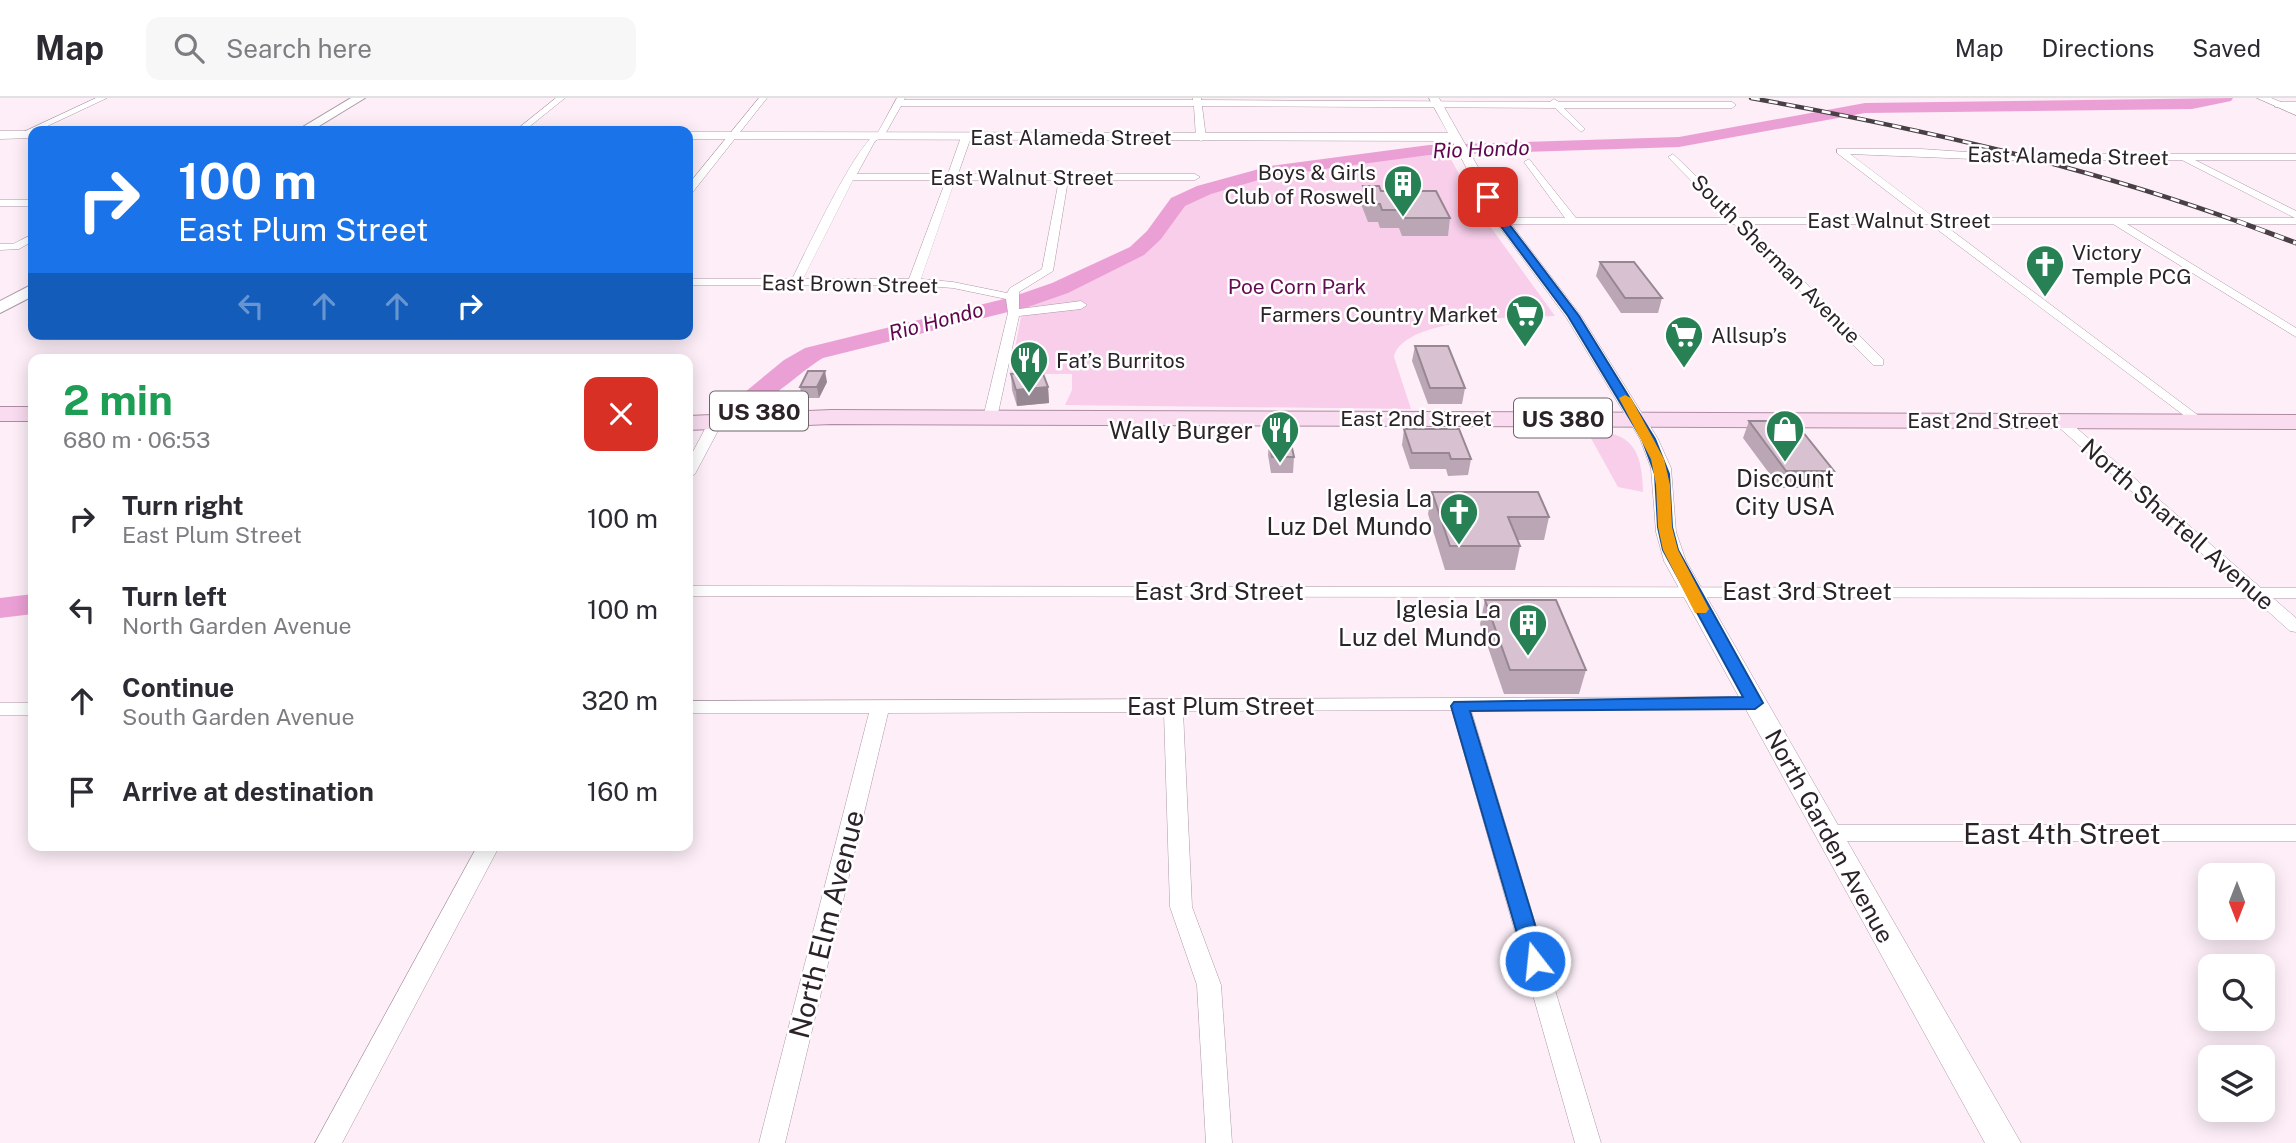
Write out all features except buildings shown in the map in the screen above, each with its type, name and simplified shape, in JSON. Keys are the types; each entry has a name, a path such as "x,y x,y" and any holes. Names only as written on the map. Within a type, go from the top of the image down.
{"main road":[{"path":"311,126 359,98"},
{"path":"0,308 28,292"},
{"name":"East 2nd Street","path":"693,411 718,417"},
{"path":"0,414 28,414"},
{"name":"East 2nd Street","path":"693,422 718,417 831,417 2296,422"}],"street":[{"path":"45,126 103,98"},
{"path":"525,126 561,98"},
{"path":"693,182 763,98"},
{"path":"2262,98 2296,112"},
{"path":"795,283 850,177 873,139 880,136 900,101 1554,102 1732,105"},
{"path":"1198,101 1201,138"},
{"name":"North Garden Avenue","path":"1437,102 1502,221 1563,301 1637,418 1661,468 1668,542 1690,591 2004,1143"},
{"path":"1554,102 1581,129"},
{"path":"2278,105 2296,105"},
{"path":"0,135 27,135"},
{"name":"East Alameda Street","path":"693,136 1201,138 1458,144"},
{"path":"914,282 966,137"},
{"name":"East Alameda Street","path":"1931,220 1840,151 1997,157 2296,157"},
{"name":"South Sherman Avenue","path":"1674,157 1878,362"},
{"path":"2183,157 2296,215"},
{"path":"1529,162 1573,221"},
{"name":"East Walnut Street","path":"850,177 1195,177"},
{"path":"990,418 1014,290 1038,277 1048,268 1064,177"},
{"path":"0,203 28,203"},
{"path":"1931,220 2198,422"},
{"name":"East Walnut Street","path":"1502,221 2296,221"},
{"path":"2115,221 2296,332"},
{"path":"0,247 15,247 28,240"},
{"name":"East Brown Street","path":"693,282 914,282 953,285 1013,304 1081,305"},
{"path":"693,464 718,417"},
{"name":"North Shartell Avenue","path":"2060,421 2296,627"},
{"name":"East 3rd Street","path":"693,591 2296,593"},
{"name":"East Plum Street","path":"693,707 1755,703"},
{"name":"North Elm Avenue","path":"772,1143 880,706"},
{"path":"1173,706 1181,907 1209,985 1219,1143"},
{"path":"1460,706 1588,1143"},
{"path":"0,709 28,709"},
{"name":"East 4th Street","path":"1827,833 2296,833"},
{"path":"328,1143 486,851"}],"green space":[{"name":"Poe Corn Park","path":"1445,149 1484,218 1555,316 1465,322 1418,334 1402,344 1394,357 1411,409 1065,405 1072,390 1072,374 1010,374 1024,301 1123,260 1147,243 1178,202 1204,190 1248,176 1291,167"},
{"path":"1587,431 1615,434 1632,445 1640,464 1643,492 1618,487"}],"waterway":[{"name":"Rio Hondo","path":"752,397 793,365 814,353 1020,302 1060,288 1137,251 1154,235 1178,202 1204,190 1270,171 1429,150 1679,142 1865,108 2192,104 2225,98"},
{"name":"Rio Hondo","path":"0,608 28,605"}],"railway":[{"path":"1751,98 1999,150 2122,183 2242,223"},
{"path":"2237,221 2296,243"}],"slow traffic":[{"path":"1625,398 1658,459 1670,550 1701,609"}],"place":[{"name":"Boys & Girls Club of Roswell","path":"1403,218"},
{"name":"Victory Temple PCG","path":"2045,298"},
{"name":"Farmers Country Market","path":"1525,348"},
{"name":"Allsup’s","path":"1684,369"},
{"name":"Fat’s Burritos","path":"1029,394"},
{"name":"Discount City USA","path":"1785,463"},
{"name":"Wally Burger","path":"1280,464"},
{"name":"Iglesia La Luz Del Mundo","path":"1459,546"},
{"name":"Iglesia La Luz del Mundo","path":"1528,657"}],"route":[{"path":"1488,197 1502,221 1573,316 1649,439 1661,468 1665,527 1670,550 1690,591 1755,703 1460,706 1535,961"}]}
